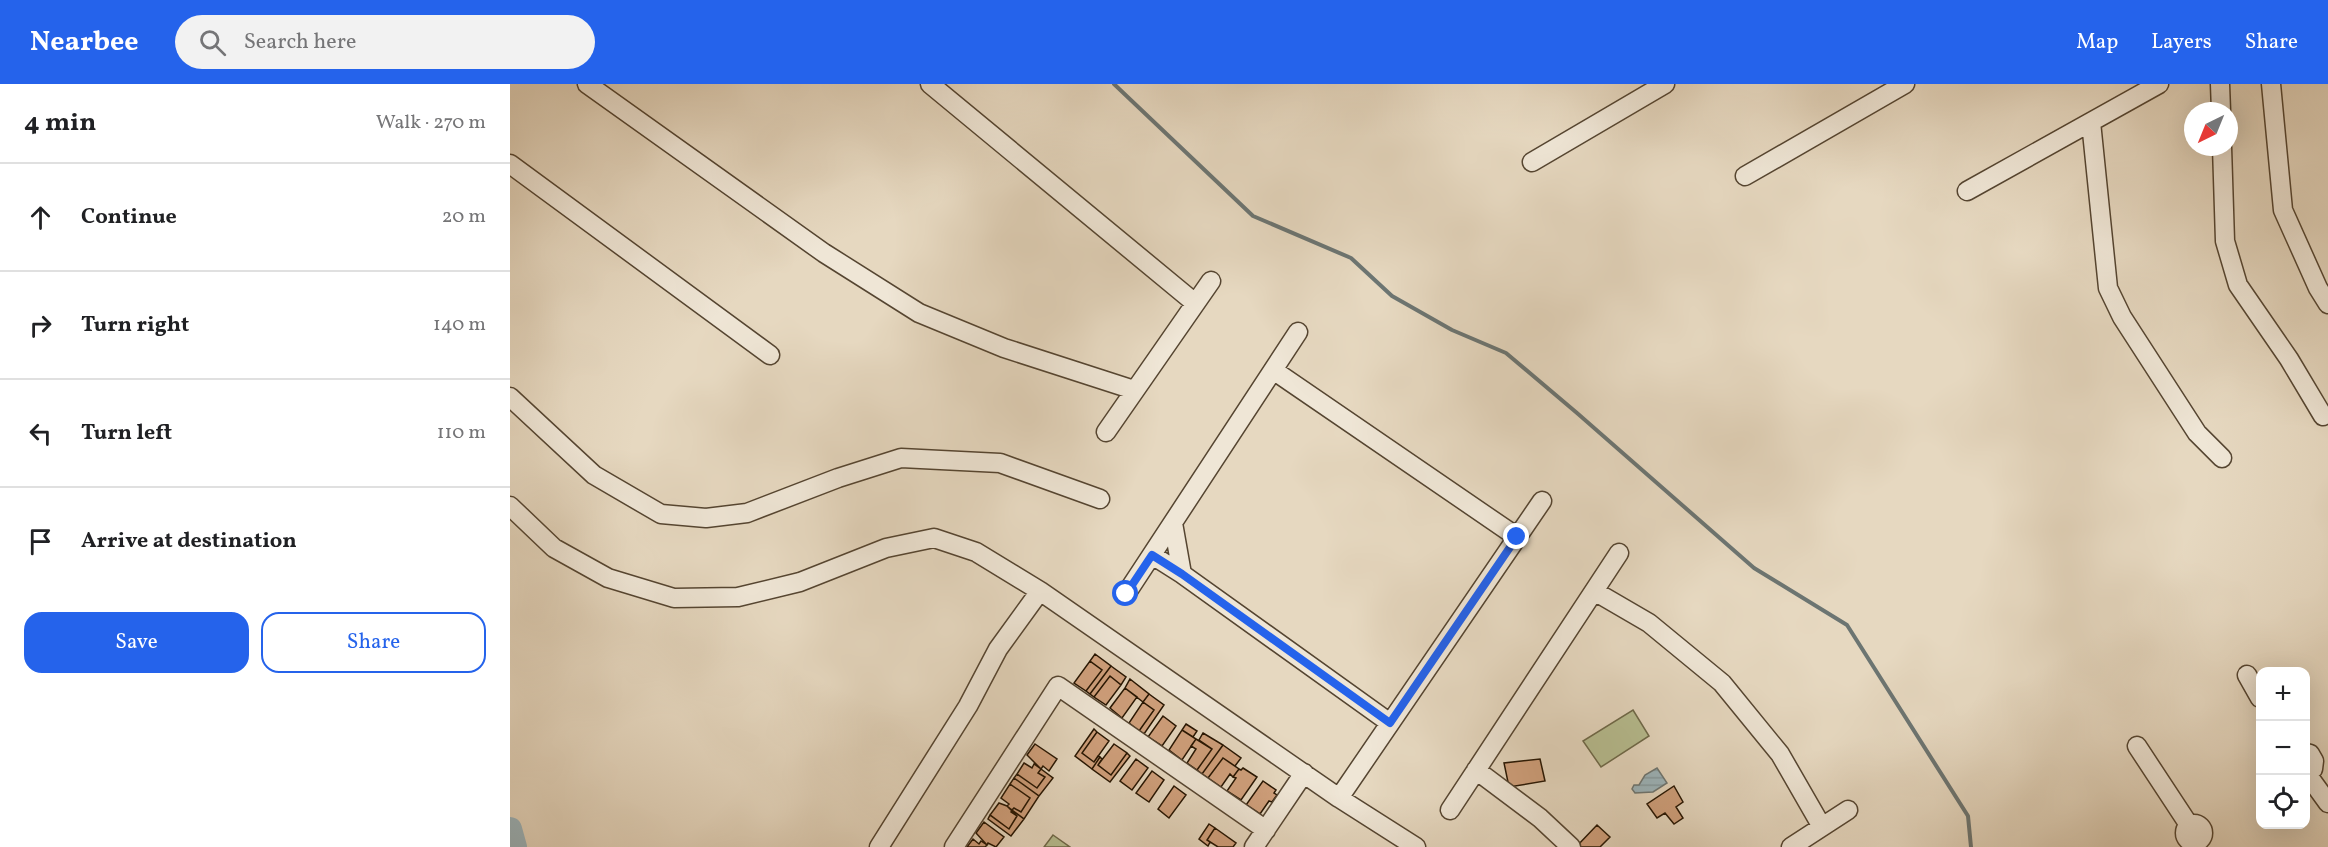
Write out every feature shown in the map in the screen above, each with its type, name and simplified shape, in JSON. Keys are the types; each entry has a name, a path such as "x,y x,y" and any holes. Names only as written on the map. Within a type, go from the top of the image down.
{"street":[{"path":"587,84 824,253 919,313 1004,348 1134,390"},
{"path":"930,84 1195,303"},
{"path":"1532,162 1665,84"},
{"path":"1745,176 1905,84"},
{"path":"1967,191 2159,84"},
{"path":"2220,84 2221,102"},
{"path":"2271,84 2283,210 2318,288 2328,304"},
{"path":"2091,122 2108,288 2122,317 2197,433 2222,458"},
{"path":"2222,156 2225,241 2238,285 2289,359 2323,416"},
{"path":"510,164 770,356"},
{"path":"1106,432 1211,281"},
{"path":"1126,594 1298,332"},
{"path":"1274,370 1517,537"},
{"path":"510,397 594,475 661,514 706,518 747,513 838,478 901,458 1000,463 1100,499"},
{"path":"1339,798 1542,501"},
{"path":"510,506 563,553 608,578 674,598 738,597 800,582 886,549 934,538 976,552 1040,591 1339,798 1416,847"},
{"path":"1173,524 1182,574"},
{"path":"1450,810 1619,553"},
{"path":"1152,555 1390,723"},
{"path":"879,847 968,706 998,649 1040,591"},
{"path":"1594,591 1649,623 1722,684 1780,754 1822,827"},
{"path":"2247,675 2256,691"},
{"path":"954,847 1058,686 1266,830"},
{"path":"2137,746 2198,837"},
{"path":"2310,754 2314,761 2313,769 2310,771"},
{"path":"1476,770 1540,818 1571,847"},
{"path":"1254,847 1305,773"},
{"path":"2307,775 2328,803"},
{"path":"1791,847 1848,810"}],"green space":[{"path":"1633,710 1649,736 1601,767 1583,741"},
{"path":"1053,835 1070,847 1044,847"}],"water":[{"path":"1657,768 1667,783 1653,792 1635,793 1632,789 1634,785 1639,785 1645,775"}],"building":[{"path":"1095,654 1111,666 1090,694 1086,691 1102,670 1090,661"},
{"path":"1090,661 1102,670 1086,691 1074,683"},
{"path":"1111,666 1126,677 1121,685 1110,676 1094,697 1090,694"},
{"path":"1110,676 1121,685 1106,705 1094,697"},
{"path":"1130,679 1149,694 1143,702 1125,688"},
{"path":"1125,688 1137,697 1122,718 1110,708"},
{"path":"1149,694 1164,705 1144,734 1139,731 1154,710 1143,702"},
{"path":"1143,702 1154,710 1139,731 1129,723"},
{"path":"1163,716 1176,726 1162,746 1148,737"},
{"path":"1186,724 1197,731 1193,737 1182,730"},
{"path":"1094,729 1097,732 1082,753 1094,762 1098,756 1100,757 1092,769 1075,756"},
{"path":"1182,730 1196,739 1182,760 1169,750"},
{"path":"1097,732 1109,741 1094,762 1082,753"},
{"path":"1203,733 1223,745 1202,774 1197,770 1212,749 1199,740"},
{"path":"1196,739 1212,749 1197,770 1187,763 1196,749 1191,746"},
{"path":"1035,744 1057,759 1049,771 1043,766 1041,769 1027,755"},
{"path":"1114,744 1127,753 1111,775 1098,765"},
{"path":"1223,745 1241,758 1235,766 1223,758 1208,778 1202,774"},
{"path":"1127,753 1130,756 1110,782 1092,769 1100,757 1102,759 1098,765 1111,775"},
{"path":"1223,758 1239,769 1233,777 1230,774 1221,787 1208,778"},
{"path":"1136,759 1148,768 1132,790 1120,781"},
{"path":"1540,759 1545,781 1509,787 1504,763"},
{"path":"1024,763 1032,768 1034,764 1041,769 1038,773 1045,777 1037,788 1017,774"},
{"path":"1243,768 1257,777 1241,800 1227,791 1236,778 1233,777 1239,769"},
{"path":"1041,769 1053,778 1039,796 1014,778 1017,774 1037,788 1045,777 1038,773"},
{"path":"1152,771 1164,780 1149,802 1136,793"},
{"path":"1014,778 1039,796 1024,819 1012,810 1014,808 1021,812 1030,798 1010,784"},
{"path":"1263,781 1276,790 1274,793 1277,795 1272,802 1269,801 1260,814 1246,805"},
{"path":"1010,784 1030,798 1021,812 1014,808 1012,810 1007,806 1009,804 1001,798"},
{"path":"1174,786 1186,795 1169,818 1158,809"},
{"path":"1674,786 1683,802 1676,807 1683,818 1674,824 1665,813 1657,818 1647,804"},
{"path":"999,803 1007,806 1017,816 1009,829 990,815"},
{"path":"1012,810 1024,819 1011,836 988,819 990,815 1009,829 1017,816 1011,812"},
{"path":"984,822 1004,837 996,847 988,843 987,845 976,833"},
{"path":"1209,824 1215,828 1207,840 1210,842 1208,846 1199,839"},
{"path":"1597,825 1610,837 1600,847 1576,847"},
{"path":"1215,828 1236,843 1233,847 1218,847 1207,840"},
{"path":"973,839 979,844 981,841 987,845 967,847"}],"waterway":[{"path":"1114,84 1253,216 1351,258 1392,296 1452,330 1506,353 1754,568 1847,625 1968,816 1971,847"},
{"path":"510,829 515,847"}],"route":[{"path":"1126,594 1152,555 1390,723 1517,537"}]}
